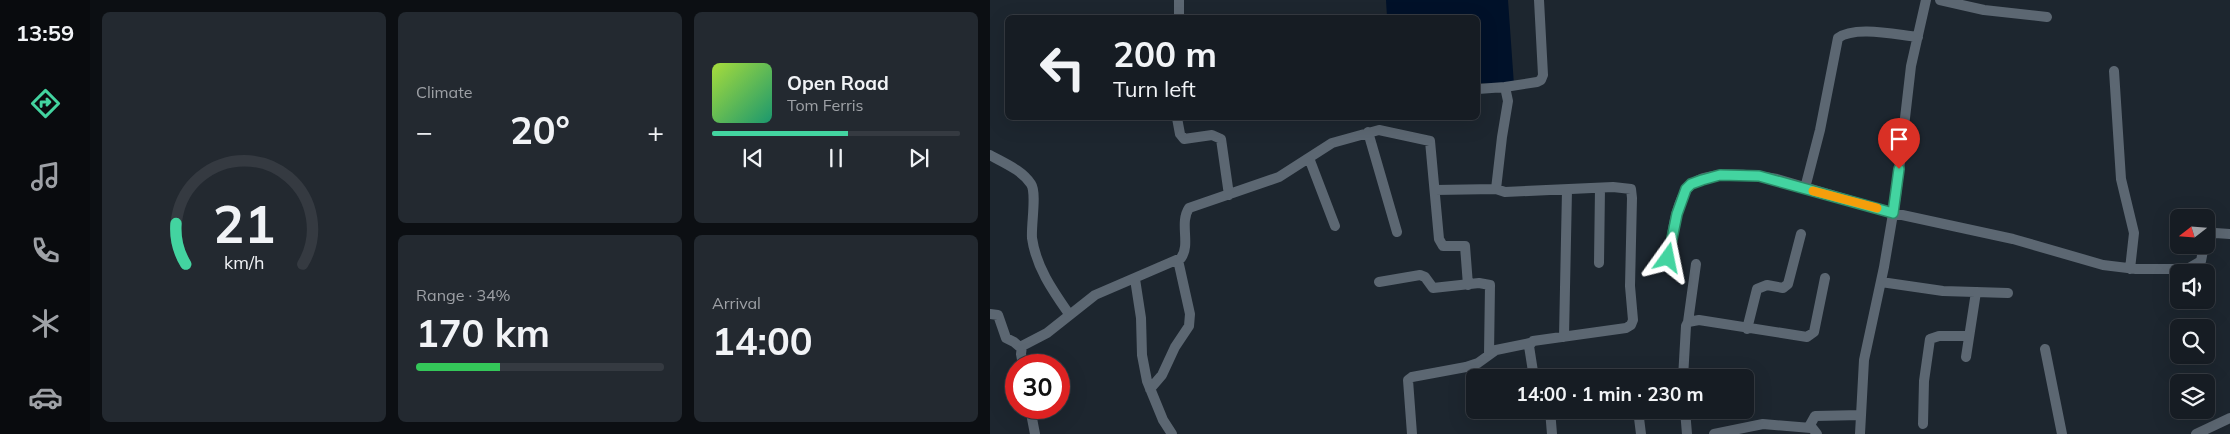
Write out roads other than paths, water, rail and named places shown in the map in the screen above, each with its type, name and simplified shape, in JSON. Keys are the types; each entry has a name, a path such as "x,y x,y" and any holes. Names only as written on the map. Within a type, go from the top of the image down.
{"street":[{"path":"1179,0 1180,15"},
{"path":"1480,89 1505,88 1541,80 1543,76 1539,0"},
{"path":"1860,434 1864,360 1881,282 1893,213 1905,110 1926,0"},
{"path":"1940,0 1984,10 2047,17"},
{"path":"1805,188 1824,113 1838,38 1848,33 1858,32 1918,37"},
{"path":"2114,72 2122,179 2134,233 2130,269"},
{"path":"1496,190 1508,101 1505,88"},
{"path":"1177,120 1180,134 1184,139 1212,136 1221,139 1229,195"},
{"path":"1021,348 1047,333 1095,295 1178,260 1184,254 1185,219 1189,208 1279,177 1332,143 1379,130 1430,141 1440,244 1443,246 1465,246 1468,285"},
{"path":"1368,132 1397,232"},
{"path":"990,155 1026,177 1034,189 1032,216 1035,251 1047,279 1069,314"},
{"path":"1309,158 1335,226"},
{"path":"1668,258 1682,198 1691,184 1720,175 1759,176 1893,213 1980,231 2074,258 2130,269 2189,268 2201,261 2202,254"},
{"path":"1412,434 1408,380 1412,377 1466,367 1506,347 1530,344 1533,341 1626,328 1631,325 1633,320 1630,286 1631,189 1626,187 1505,192 1496,190 1435,190"},
{"path":"1599,263 1600,188"},
{"path":"1564,337 1568,190"},
{"path":"2215,233 2230,234"},
{"path":"1747,329 1757,289 1767,285 1783,288 1788,284 1800,234"},
{"path":"1150,389 1162,375 1175,347 1190,326 1190,314 1178,260"},
{"path":"1684,369 1686,326 1696,264"},
{"path":"1379,282 1420,275 1425,277 1433,288 1486,283 1491,288 1489,354"},
{"path":"1688,322 1699,320 1792,336 1811,336 1814,332 1825,278"},
{"path":"1135,279 1141,318 1142,355 1150,389 1163,420 1172,434"},
{"path":"1881,282 1934,290 2008,293"},
{"path":"1966,357 1976,292"},
{"path":"990,314 998,315 1006,338 1021,348 1022,354"},
{"path":"1923,424 1924,381 1930,339 1939,336 1969,336"},
{"path":"1530,344 1533,369"},
{"path":"2046,349 2062,434"},
{"path":"1714,434 1763,424 1814,431 1811,422 1817,415 1861,415"},
{"path":"2196,434 2230,418"},
{"path":"1032,419 1035,434"},
{"path":"1551,419 1552,434"},
{"path":"1639,419 1641,434"},
{"path":"1686,419 1687,434"}],"water":[{"path":"1386,0 1508,0 1514,85 1480,83 1480,15 1387,15"}]}
